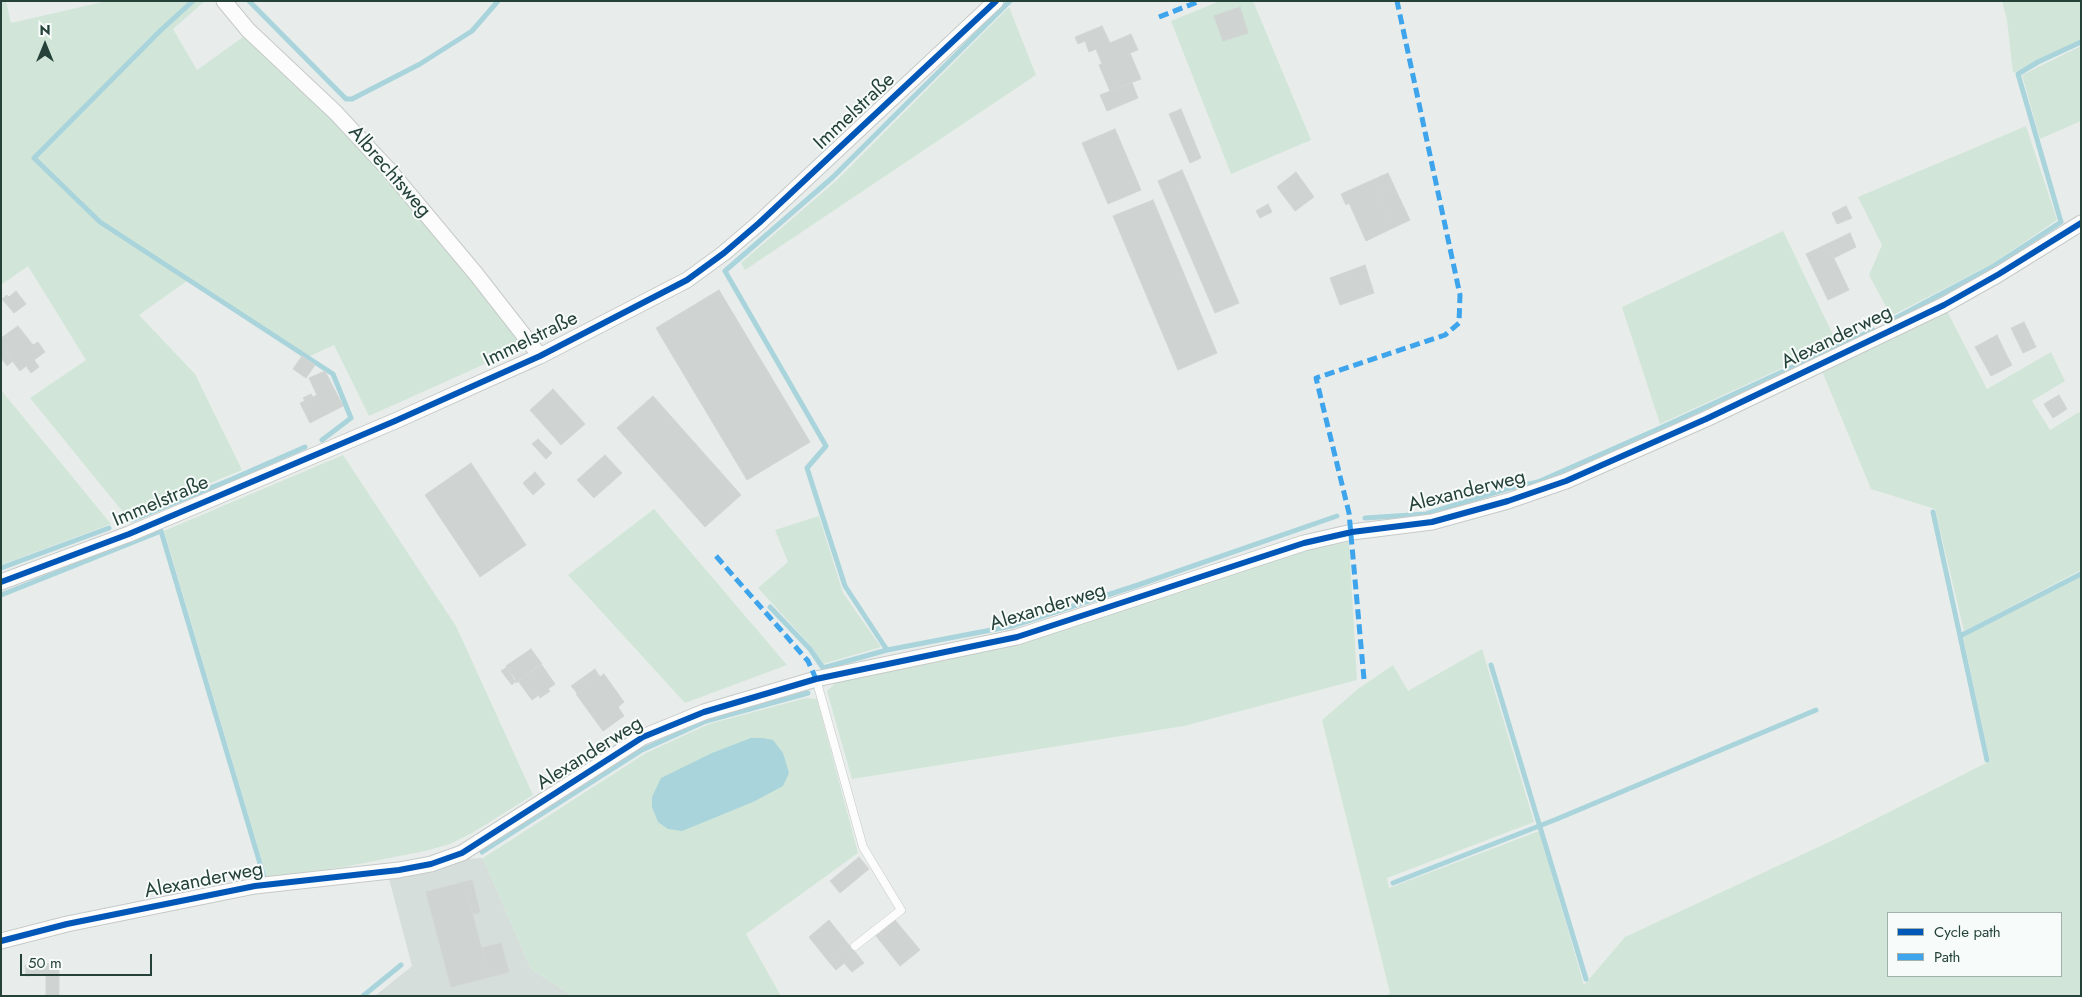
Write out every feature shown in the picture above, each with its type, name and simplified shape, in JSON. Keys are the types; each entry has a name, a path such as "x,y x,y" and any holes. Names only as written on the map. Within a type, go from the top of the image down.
{"street":[{"name":"Albrechtsweg","path":"224,1 248,30 336,114 389,170 476,274 540,356"},
{"name":"Immelstraße","path":"1,582 129,534 395,421 540,356 687,280 724,253 773,210 996,1"},
{"name":"Alexanderweg","path":"1,941 67,924 256,886 399,870 431,864 462,853 643,737 704,712 816,679 1017,637 1304,543 1352,532 1432,522 1508,501 1566,481 1706,419 1944,305 1999,274 2081,222"}],"lane":[{"path":"816,679 863,848 901,910 855,946"}],"shaded area":[{"path":"483,858 531,969 573,996 375,996 412,966 389,879 431,870 464,859"}],"green space":[{"path":"1,1 6,1 11,23 107,1 205,1 173,29 197,70 243,37 334,118 383,174 516,335 516,350 369,416 334,345 306,358 187,281 139,315 195,374 242,470 127,517 30,398 86,360 28,266 1,285"},
{"path":"1220,1 1253,1 1311,140 1231,174 1171,21"},
{"path":"2002,1 2081,1 2081,40 2013,73 2007,20"},
{"path":"1009,7 1036,75 745,270 741,263 837,180"},
{"path":"2081,46 2081,121 2040,139 2022,75"},
{"path":"2026,126 2057,220 1992,264 1891,316 1869,275 1882,245 1858,197"},
{"path":"1783,231 1837,343 1660,424 1622,307"},
{"path":"1947,311 1987,389 2051,352 2065,381 2032,401 2050,430 2079,412 2081,415 2081,570 1964,631 1935,509 1871,489 1822,371"},
{"path":"1,390 111,524 1,565"},
{"path":"343,455 456,626 533,795 472,833 450,844 425,851 344,867 267,878 164,531"},
{"path":"654,509 787,665 685,703 568,575"},
{"path":"819,516 843,593 881,647 823,664 812,647 758,588 788,562 775,530"},
{"path":"1349,542 1357,680 1184,726 852,779 827,691 841,678 902,667 1305,549"},
{"path":"2081,576 2081,996 1386,996 1390,993 1322,720 1358,689 1393,665 1408,691 1482,649 1534,822 1387,878 1389,888 1539,831 1584,985 1625,937 1840,837 1990,761 1963,637"},
{"path":"806,698 817,699 858,853 746,934 781,996 573,996 531,969 483,858 646,753 709,724"}],"water":[{"path":"751,738 773,740 783,753 789,773 783,786 753,802 682,831 668,829 658,822 652,807 652,797 661,778 712,753"}],"building":[{"path":"1240,7 1248,33 1223,41 1214,16"},
{"path":"1102,26 1110,43 1131,34 1138,50 1130,53 1141,79 1110,91 1099,65 1102,64 1096,49 1089,52 1085,41 1078,44 1075,37"},
{"path":"1132,83 1138,98 1107,111 1100,95"},
{"path":"1181,109 1201,158 1190,163 1169,114"},
{"path":"1115,129 1141,190 1108,204 1082,143"},
{"path":"1182,170 1188,184 1164,195 1158,181"},
{"path":"1296,172 1314,197 1295,211 1277,187"},
{"path":"1388,173 1393,184 1377,192 1393,228 1366,241 1349,203 1346,205 1341,194"},
{"path":"1188,184 1239,303 1215,313 1164,195"},
{"path":"1393,184 1410,220 1393,228 1377,192"},
{"path":"1153,200 1217,353 1178,370 1113,216"},
{"path":"1268,204 1272,212 1260,218 1256,211"},
{"path":"1846,206 1852,218 1837,224 1832,213"},
{"path":"1850,233 1856,247 1834,258 1827,244"},
{"path":"1827,244 1849,290 1828,300 1806,254"},
{"path":"1365,265 1374,293 1340,305 1330,278"},
{"path":"719,290 810,442 747,480 656,328"},
{"path":"16,291 26,304 14,313 2,299 7,295 9,297"},
{"path":"2024,322 2036,347 2023,353 2011,328"},
{"path":"18,326 33,345 38,342 45,352 34,360 39,367 31,373 26,366 20,371 1,346 1,338"},
{"path":"1997,335 2006,354 1998,358 2003,370 1991,376 1975,347"},
{"path":"1,346 13,361 7,366 1,358"},
{"path":"2006,354 2012,365 2003,370 1998,358"},
{"path":"302,356 315,365 306,378 293,369"},
{"path":"325,371 343,406 310,423 300,403 305,401 303,398 311,394 313,397 317,395 309,378"},
{"path":"553,389 585,424 561,445 530,410"},
{"path":"2059,395 2067,409 2053,418 2044,404"},
{"path":"653,396 741,495 705,527 617,428"},
{"path":"538,439 552,453 546,459 532,444"},
{"path":"605,455 622,473 594,498 577,480"},
{"path":"471,463 526,545 480,577 425,495"},
{"path":"535,472 545,484 533,495 523,483"},
{"path":"531,649 542,664 516,683 506,666"},
{"path":"541,664 555,684 548,689 550,691 540,698 536,691 529,696 518,681"},
{"path":"507,667 516,680 512,685 501,671"},
{"path":"595,669 600,677 577,693 571,686"},
{"path":"604,674 624,702 618,707 624,716 603,731 576,694"},
{"path":"536,691 539,695 532,700 529,696"},
{"path":"859,857 869,869 840,893 830,881"},
{"path":"472,880 480,912 473,914 464,882"},
{"path":"464,882 489,977 451,987 426,892"},
{"path":"829,920 849,945 829,962 809,937"},
{"path":"895,920 920,950 900,966 876,936"},
{"path":"501,943 509,972 489,977 482,948"},
{"path":"849,945 856,953 836,970 829,962"},
{"path":"856,953 864,963 852,972 844,963"},
{"path":"59,963 59,996 46,996 46,975 26,976 25,965"}],"waterway":[{"path":"193,1 161,30 34,158 100,222 333,374 351,418 322,440"},
{"path":"249,1 346,99 352,99 420,64 472,31 498,1"},
{"path":"887,650 845,586 807,468 826,446 725,271 832,178 1010,1"},
{"path":"1894,319 1992,267 2061,222 2018,74 2038,62 2081,42"},
{"path":"1365,518 1426,514 1506,489 1538,482 1873,330"},
{"path":"132,520 305,447"},
{"path":"1933,512 1987,760"},
{"path":"770,607 810,649 823,668 887,650 1012,626 1138,585 1337,516"},
{"path":"1,568 109,528"},
{"path":"1,595 161,531 264,877"},
{"path":"1960,636 2081,574"},
{"path":"1491,665 1586,979"},
{"path":"482,852 642,750 706,721 808,693"},
{"path":"1393,883 1557,819 1816,710"},
{"path":"363,996 401,965"}],"marked path":[{"path":"1159,17 1200,1"},
{"path":"1364,679 1349,513 1316,378 1445,335 1459,323 1460,295 1397,1"},
{"path":"716,556 808,661 816,679"}],"cycle path":[{"path":"1,582 129,534 395,421 540,356 687,280 724,253 759,223 996,1"},
{"path":"1,941 67,924 255,886 399,870 431,864 462,853 643,737 704,712 816,679 1017,637 1304,543 1352,532 1432,522 1508,501 1566,481 1706,419 1944,305 1999,274 2081,223"}]}
